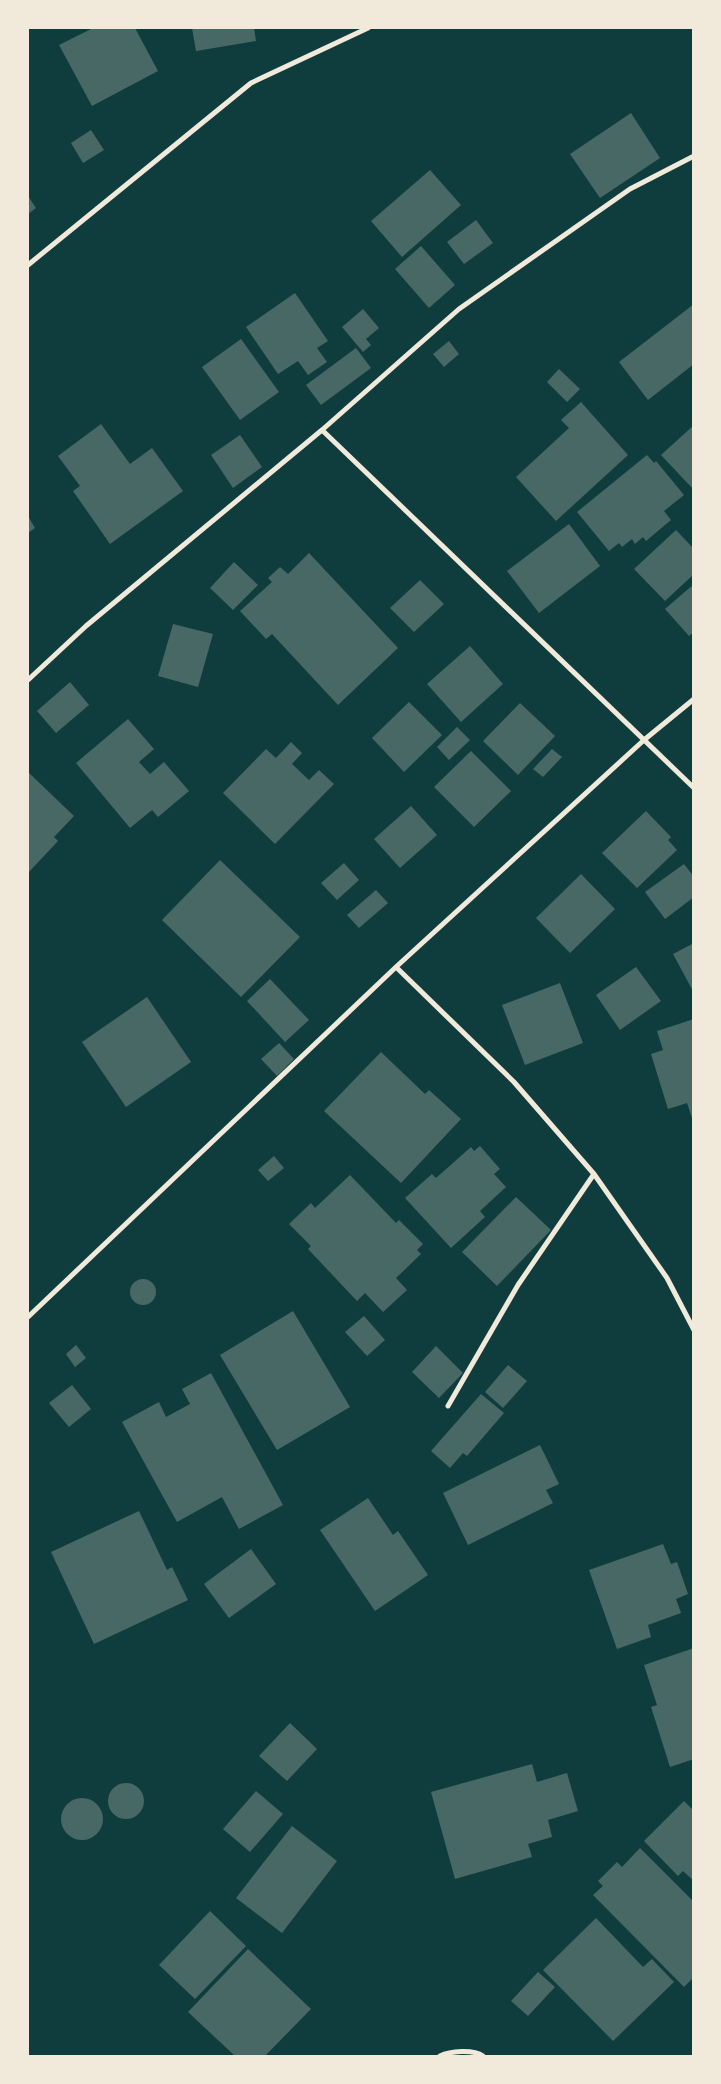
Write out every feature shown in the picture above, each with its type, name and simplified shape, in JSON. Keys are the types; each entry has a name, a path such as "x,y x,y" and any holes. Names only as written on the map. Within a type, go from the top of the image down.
{"street":[{"path":"28,265 251,83 368,28"},
{"path":"28,680 86,626 322,430 460,309 630,189 694,156"},
{"path":"322,430 694,788"},
{"path":"28,1317 396,967 644,740 694,699"},
{"path":"396,967 514,1082 594,1174 667,1278 694,1330"},
{"path":"448,1406 518,1285 594,1174"},
{"path":"440,2056 449,2052 479,2053 483,2056"}],"building":[{"path":"93,28 135,28 158,71 92,106 59,45"},
{"path":"192,28 254,28 256,41 196,51"},
{"path":"631,113 660,158 600,198 570,154"},
{"path":"91,130 104,150 83,163 71,143"},
{"path":"430,170 461,205 402,257 371,221"},
{"path":"28,196 36,208 28,214"},
{"path":"476,220 493,243 464,264 447,242"},
{"path":"421,246 455,285 429,308 395,269"},
{"path":"295,293 328,341 317,348 327,362 308,375 298,361 278,374 246,327"},
{"path":"694,304 694,364 648,400 619,362"},
{"path":"363,309 379,328 366,339 371,345 363,352 342,327"},
{"path":"241,339 279,392 240,420 202,367"},
{"path":"449,341 459,354 444,367 433,354"},
{"path":"356,348 371,368 321,405 306,385"},
{"path":"559,369 580,389 567,402 547,382"},
{"path":"581,402 628,455 556,521 516,477 569,428 561,420"},
{"path":"101,424 130,464 152,448 183,491 110,544 73,491 80,486 58,456"},
{"path":"694,425 694,490 661,455"},
{"path":"240,435 262,467 233,488 211,455"},
{"path":"647,455 654,463 656,461 684,495 664,511 671,520 646,541 643,537 635,544 632,539 622,547 619,543 609,551 577,512"},
{"path":"28,516 35,528 28,533"},
{"path":"569,524 600,566 539,613 507,571"},
{"path":"676,530 694,549 694,574 665,601 634,569"},
{"path":"309,553 398,648 338,705 272,634 266,639 240,611 272,582 268,578 280,567 288,574"},
{"path":"234,562 258,585 233,610 210,588"},
{"path":"420,580 444,604 414,632 390,608"},
{"path":"694,584 694,632 689,636 665,609"},
{"path":"173,624 213,634 198,687 158,676"},
{"path":"470,646 503,684 461,722 427,684"},
{"path":"70,682 89,705 56,733 37,711"},
{"path":"409,702 442,735 404,772 372,738"},
{"path":"520,703 555,736 518,775 483,741"},
{"path":"128,719 154,749 139,762 150,774 164,762 189,791 158,817 152,810 130,828 76,763"},
{"path":"457,727 470,740 449,760 437,747"},
{"path":"291,742 302,753 292,764 309,780 319,770 334,784 275,844 223,793 266,749 276,758"},
{"path":"552,749 562,757 543,777 533,769"},
{"path":"471,751 511,791 474,827 434,787"},
{"path":"28,772 74,816 54,837 58,841 28,873"},
{"path":"411,806 437,835 400,868 374,839"},
{"path":"646,811 671,837 668,840 677,850 637,888 602,853"},
{"path":"220,860 300,937 241,997 162,920"},
{"path":"344,863 359,880 337,900 321,883"},
{"path":"684,864 694,877 694,897 665,919 645,892"},
{"path":"581,874 615,909 570,953 536,918"},
{"path":"376,890 388,903 359,928 347,915"},
{"path":"694,943 694,993 673,954"},
{"path":"636,967 661,1001 620,1030 596,995"},
{"path":"270,979 309,1020 285,1042 247,1001"},
{"path":"560,983 583,1043 525,1065 502,1005"},
{"path":"147,997 191,1062 126,1107 82,1042"},
{"path":"694,1019 693,1121 687,1103 668,1109 651,1054 663,1050 657,1031"},
{"path":"279,1043 294,1059 277,1076 261,1059"},
{"path":"381,1052 425,1094 429,1090 461,1119 401,1183 324,1111"},
{"path":"480,1146 500,1169 494,1174 506,1187 480,1211 485,1217 451,1248 405,1198 432,1174 436,1178 471,1147 474,1151"},
{"path":"274,1156 284,1168 268,1181 258,1170"},
{"path":"350,1175 396,1223 399,1220 423,1244 417,1250 421,1254 396,1278 407,1290 383,1312 365,1293 357,1301 308,1249 311,1246 289,1224 311,1203 315,1208"},
{"path":"516,1197 551,1230 497,1286 462,1252"},
{"path":"143,1279 152,1283 156,1292 152,1301 143,1305 134,1301 130,1292 134,1283"},
{"path":"293,1311 350,1407 277,1450 220,1355"},
{"path":"364,1316 385,1340 367,1356 345,1332"},
{"path":"76,1345 86,1358 75,1367 66,1354"},
{"path":"436,1346 463,1373 439,1398 412,1372"},
{"path":"508,1365 527,1381 503,1408 485,1392"},
{"path":"211,1373 283,1505 239,1529 222,1497 177,1522 122,1422 159,1402 166,1417 190,1404 182,1389"},
{"path":"72,1385 91,1409 69,1427 49,1403"},
{"path":"481,1394 504,1413 467,1456 463,1453 450,1468 431,1451"},
{"path":"540,1445 559,1484 546,1490 553,1503 468,1545 443,1493"},
{"path":"368,1498 393,1535 398,1531 428,1575 375,1611 320,1530"},
{"path":"139,1511 167,1570 172,1567 188,1600 94,1644 51,1552"},
{"path":"663,1544 671,1564 677,1562 688,1594 676,1599 681,1613 648,1625 651,1637 617,1649 589,1570"},
{"path":"251,1549 276,1584 229,1618 204,1584"},
{"path":"694,1648 694,1759 670,1767 651,1707 657,1705 644,1665"},
{"path":"290,1723 317,1749 287,1781 259,1756"},
{"path":"532,1764 537,1782 567,1773 578,1811 548,1820 552,1837 528,1844 532,1857 455,1879 431,1792"},
{"path":"126,1783 133,1784 139,1788 143,1794 143,1808 139,1814 133,1818 126,1819 119,1818 113,1814 109,1808 108,1801 109,1794 113,1788 119,1784"},
{"path":"256,1791 283,1814 250,1852 223,1829"},
{"path":"82,1798 97,1804 103,1819 97,1834 82,1840 67,1834 61,1819 67,1804"},
{"path":"684,1801 694,1811 694,1881 683,1871 678,1876 644,1841"},
{"path":"292,1826 337,1861 282,1933 236,1898"},
{"path":"640,1848 694,1902 694,1977 684,1987 593,1895 603,1886 598,1881 617,1862 622,1867"},
{"path":"210,1911 246,1946 195,1999 159,1965"},
{"path":"596,1918 643,1967 652,1959 674,1982 613,2041 543,1970"},
{"path":"248,1949 311,2009 265,2056 235,2056 188,2012"},
{"path":"538,1972 555,1987 528,2016 511,2001"}]}
